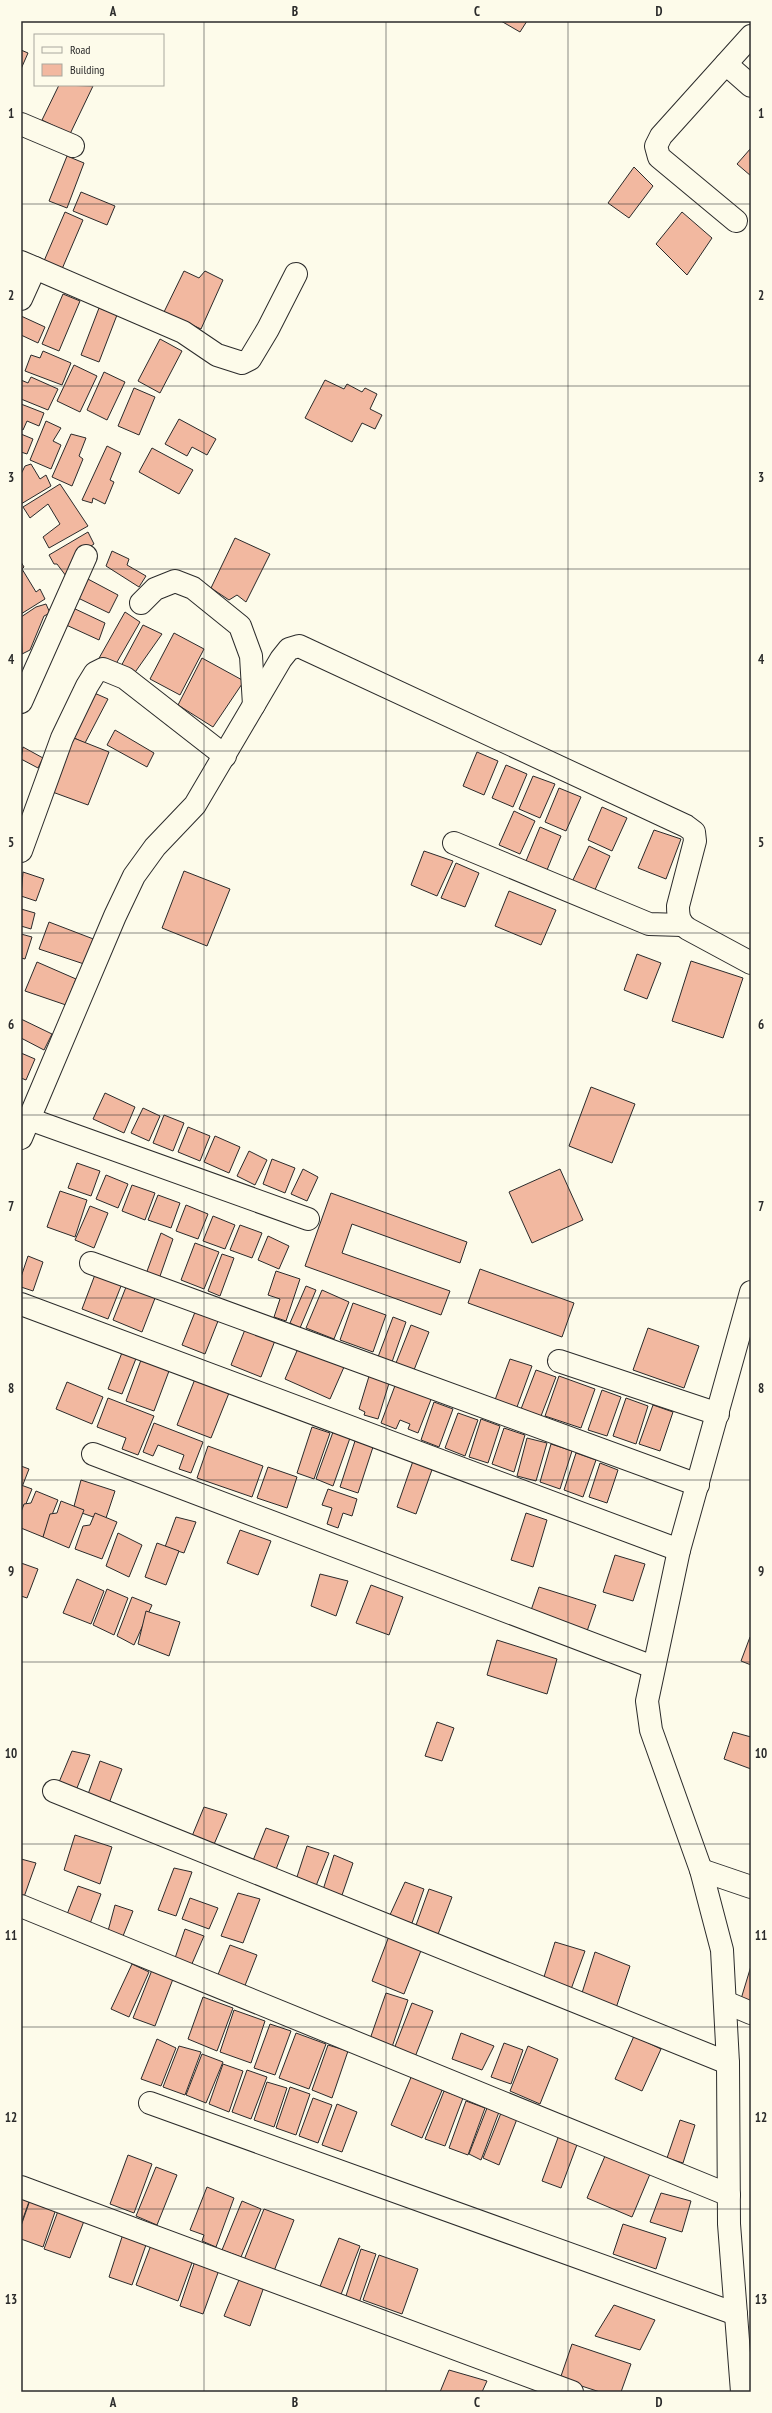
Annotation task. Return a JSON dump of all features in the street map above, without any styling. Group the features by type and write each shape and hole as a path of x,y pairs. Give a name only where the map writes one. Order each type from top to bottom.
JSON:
{"street":[{"path":"736,221 659,157 656,146 661,136 751,36"},
{"path":"726,64 751,86"},
{"path":"21,124 73,146"},
{"path":"21,299 28,265 183,332 217,355 242,363 250,359 268,330 296,274"},
{"path":"21,702 86,556"},
{"path":"141,604 155,589 174,581 193,588 240,626 251,656 254,705"},
{"path":"308,1219 25,1128 114,916 134,876 155,847 195,805 281,659 289,649 299,646 686,826 694,832 695,841 678,906 678,916 682,925"},
{"path":"21,850 62,738 95,672 104,669 125,678 225,756"},
{"path":"454,843 648,924 682,925 751,963"},
{"path":"91,1263 698,1485"},
{"path":"742,2392 729,2196 728,2063 722,1950 701,1870 651,1730 648,1701 653,1667 679,1550 751,1292"},
{"path":"21,1304 679,1550"},
{"path":"559,1361 718,1414"},
{"path":"93,1454 653,1667"},
{"path":"54,1792 728,2063"},
{"path":"701,1870 751,1887"},
{"path":"21,1906 729,2196"},
{"path":"724,2002 751,2013"},
{"path":"150,2103 736,2314"},
{"path":"21,2188 572,2392"}],"building":[{"path":"501,21 527,21 520,32"},
{"path":"21,50 28,53 21,69"},
{"path":"59,86 93,86 70,134 42,120"},
{"path":"751,148 751,176 737,164"},
{"path":"67,156 84,163 67,208 49,201"},
{"path":"634,167 653,186 629,218 608,203"},
{"path":"81,192 115,206 107,225 73,211"},
{"path":"65,212 83,220 62,269 44,261"},
{"path":"682,212 712,238 687,275 656,244"},
{"path":"184,271 199,278 205,271 223,280 201,329 164,312"},
{"path":"63,294 80,301 59,351 42,344"},
{"path":"99,308 117,315 99,362 81,355"},
{"path":"21,316 45,327 38,343 21,335"},
{"path":"160,339 182,351 160,393 138,381"},
{"path":"43,351 71,363 62,385 25,371 31,355 40,358"},
{"path":"74,365 97,376 80,412 57,401"},
{"path":"104,372 125,382 107,420 87,410"},
{"path":"31,377 58,389 48,410 21,399 21,380 28,383"},
{"path":"325,380 344,389 347,384 362,392 365,388 377,394 370,409 382,415 375,429 362,423 352,442 305,418"},
{"path":"134,388 155,397 139,435 118,426"},
{"path":"21,404 44,413 39,426 27,421 23,430 21,429"},
{"path":"179,419 216,439 207,455 192,447 187,456 165,444"},
{"path":"46,421 61,428 53,441 61,445 51,469 30,460"},
{"path":"21,434 33,439 27,454 21,452"},
{"path":"71,434 86,438 79,456 83,459 72,486 52,477"},
{"path":"107,446 121,453 110,480 114,482 105,504 93,498 92,503 82,500"},
{"path":"152,448 193,470 179,494 139,472"},
{"path":"31,464 40,479 46,475 51,486 21,504 21,474 25,466"},
{"path":"60,484 88,526 49,548 43,537 60,524 48,504 30,518 23,507"},
{"path":"88,532 94,544 82,552 72,584 57,564 54,564 49,555"},
{"path":"235,538 270,554 246,602 237,595 229,600 211,588"},
{"path":"112,551 129,559 127,565 146,576 139,587 106,566"},
{"path":"21,562 24,567 22,569 36,592 40,589 45,599 21,614"},
{"path":"86,578 118,595 109,613 76,597"},
{"path":"46,604 50,613 44,616 30,650 22,654 21,617 36,607"},
{"path":"71,607 105,623 99,640 64,624"},
{"path":"125,612 140,622 113,669 98,660"},
{"path":"143,625 162,634 131,678 119,670"},
{"path":"174,633 204,649 180,695 150,679"},
{"path":"202,658 244,681 213,727 178,705"},
{"path":"92,692 108,699 85,743 74,738"},
{"path":"115,730 154,753 147,767 107,745"},
{"path":"61,733 109,752 88,805 47,790"},
{"path":"23,747 43,758 38,768 21,759"},
{"path":"477,752 498,761 484,795 463,786"},
{"path":"506,765 527,774 513,807 492,798"},
{"path":"533,776 555,784 540,818 519,809"},
{"path":"559,788 581,797 566,831 545,822"},
{"path":"602,807 627,818 612,851 588,840"},
{"path":"514,811 535,821 520,854 499,845"},
{"path":"540,827 561,836 547,870 526,861"},
{"path":"654,830 681,839 666,879 638,868"},
{"path":"589,846 610,856 594,892 572,882"},
{"path":"424,851 453,861 437,896 411,885"},
{"path":"456,863 479,873 465,907 441,898"},
{"path":"184,871 230,889 207,946 162,928"},
{"path":"23,872 44,879 36,901 21,896"},
{"path":"509,891 556,910 541,945 495,926"},
{"path":"21,909 35,913 31,929 21,926"},
{"path":"49,922 96,940 84,964 39,949"},
{"path":"21,934 32,937 25,959 21,958"},
{"path":"637,954 661,963 647,999 624,990"},
{"path":"691,961 743,978 723,1038 672,1021"},
{"path":"37,962 76,979 66,1005 25,991"},
{"path":"21,1019 52,1034 44,1050 21,1038"},
{"path":"21,1053 35,1059 26,1080 21,1078"},
{"path":"591,1087 635,1104 612,1163 569,1146"},
{"path":"105,1093 135,1107 124,1133 93,1119"},
{"path":"143,1108 160,1116 149,1141 131,1133"},
{"path":"164,1115 184,1123 173,1151 153,1143"},
{"path":"188,1127 210,1136 200,1161 178,1152"},
{"path":"215,1136 240,1147 229,1173 204,1162"},
{"path":"249,1151 267,1160 255,1185 237,1176"},
{"path":"272,1159 295,1168 285,1193 263,1184"},
{"path":"77,1163 100,1171 91,1196 68,1188"},
{"path":"303,1169 318,1177 307,1201 291,1194"},
{"path":"560,1169 583,1220 532,1243 509,1192"},
{"path":"106,1175 128,1184 118,1208 96,1199"},
{"path":"132,1185 155,1193 145,1220 122,1211"},
{"path":"60,1191 87,1200 75,1237 47,1227"},
{"path":"331,1193 467,1242 460,1263 352,1224 342,1253 450,1291 441,1315 305,1266"},
{"path":"158,1195 180,1203 171,1228 148,1220"},
{"path":"186,1205 208,1214 198,1239 176,1231"},
{"path":"90,1206 108,1213 94,1248 75,1240"},
{"path":"213,1216 235,1225 225,1249 203,1241"},
{"path":"240,1225 262,1233 252,1258 230,1250"},
{"path":"161,1233 173,1239 159,1279 146,1274"},
{"path":"268,1236 289,1246 279,1269 258,1260"},
{"path":"195,1243 219,1252 204,1289 181,1280"},
{"path":"222,1254 234,1258 220,1296 208,1291"},
{"path":"28,1256 43,1262 33,1291 21,1287 21,1277"},
{"path":"480,1269 574,1303 562,1337 468,1303"},
{"path":"276,1271 300,1279 286,1321 274,1317 280,1299 268,1295"},
{"path":"96,1272 123,1281 108,1319 82,1309"},
{"path":"128,1282 157,1293 142,1332 113,1320"},
{"path":"306,1286 316,1290 300,1328 290,1323"},
{"path":"322,1290 349,1302 334,1339 306,1328"},
{"path":"353,1303 386,1315 373,1352 340,1340"},
{"path":"197,1307 220,1316 205,1354 182,1345"},
{"path":"393,1317 406,1322 392,1362 378,1357"},
{"path":"411,1325 429,1332 414,1370 396,1363"},
{"path":"246,1327 276,1338 261,1377 231,1365"},
{"path":"648,1328 699,1346 684,1388 633,1370"},
{"path":"299,1346 344,1367 330,1399 285,1379"},
{"path":"123,1350 137,1356 122,1394 108,1389"},
{"path":"510,1359 532,1366 517,1407 495,1400"},
{"path":"141,1360 169,1371 154,1411 126,1401"},
{"path":"536,1370 556,1377 541,1416 521,1409"},
{"path":"370,1373 390,1380 378,1419 364,1415 365,1412 359,1409"},
{"path":"559,1376 595,1389 581,1428 545,1416"},
{"path":"195,1379 229,1393 211,1438 177,1425"},
{"path":"67,1382 103,1397 92,1424 56,1409"},
{"path":"396,1383 432,1397 418,1433 408,1429 410,1424 400,1420 396,1429 381,1423"},
{"path":"602,1390 621,1397 607,1436 588,1430"},
{"path":"108,1398 154,1416 138,1455 122,1449 126,1438 97,1427"},
{"path":"626,1398 648,1406 636,1444 613,1436"},
{"path":"434,1402 453,1409 439,1447 421,1440"},
{"path":"653,1405 673,1412 660,1451 639,1444"},
{"path":"458,1413 478,1420 465,1456 445,1448"},
{"path":"481,1419 500,1426 488,1463 469,1457"},
{"path":"154,1423 203,1442 191,1473 179,1469 184,1455 158,1445 153,1456 143,1452"},
{"path":"312,1427 330,1433 314,1479 297,1473"},
{"path":"504,1428 525,1435 514,1472 492,1464"},
{"path":"333,1432 350,1438 333,1486 316,1479"},
{"path":"527,1438 547,1443 536,1481 517,1476"},
{"path":"355,1441 373,1447 358,1493 340,1487"},
{"path":"551,1444 572,1451 560,1489 540,1482"},
{"path":"208,1446 263,1466 252,1497 197,1478"},
{"path":"576,1453 596,1460 583,1497 564,1490"},
{"path":"413,1461 433,1467 416,1514 397,1507"},
{"path":"600,1463 618,1470 607,1503 589,1497"},
{"path":"21,1466 29,1469 22,1487 21,1486"},
{"path":"268,1467 297,1477 287,1508 257,1498"},
{"path":"81,1480 115,1491 105,1521 73,1510"},
{"path":"21,1485 32,1489 21,1516"},
{"path":"328,1489 357,1499 352,1516 343,1513 338,1528 327,1524 332,1508 322,1505"},
{"path":"36,1491 58,1500 43,1537 21,1528 21,1512 24,1504 31,1503"},
{"path":"61,1501 84,1510 69,1548 43,1537 50,1514 57,1513"},
{"path":"95,1513 117,1522 102,1559 75,1549 83,1526 90,1525"},
{"path":"526,1513 547,1520 533,1567 511,1560"},
{"path":"176,1517 196,1522 184,1553 165,1547"},
{"path":"240,1530 271,1541 258,1575 227,1563"},
{"path":"118,1533 142,1545 129,1577 106,1566"},
{"path":"157,1543 179,1551 166,1585 145,1577"},
{"path":"615,1555 645,1564 633,1601 603,1592"},
{"path":"21,1563 38,1569 27,1598 21,1596"},
{"path":"320,1574 348,1581 336,1616 311,1606"},
{"path":"77,1579 104,1591 91,1624 63,1613"},
{"path":"371,1585 403,1597 389,1635 356,1623"},
{"path":"539,1587 596,1605 585,1637 528,1619"},
{"path":"107,1589 128,1598 114,1635 93,1625"},
{"path":"132,1597 152,1605 134,1645 117,1636"},
{"path":"146,1611 180,1622 169,1656 138,1644"},
{"path":"751,1637 751,1665 741,1661"},
{"path":"497,1640 557,1659 547,1694 487,1675"},
{"path":"437,1722 454,1728 442,1761 425,1756"},
{"path":"733,1732 751,1737 751,1769 724,1759"},
{"path":"72,1751 90,1755 75,1793 57,1787"},
{"path":"100,1761 122,1769 108,1806 87,1797"},
{"path":"204,1807 227,1814 212,1849 190,1841"},
{"path":"266,1828 289,1836 275,1872 252,1863"},
{"path":"75,1835 112,1847 100,1884 64,1870"},
{"path":"307,1846 329,1853 314,1891 295,1883"},
{"path":"334,1855 353,1863 340,1901 322,1893"},
{"path":"21,1859 36,1863 24,1897 21,1896"},
{"path":"174,1868 192,1872 176,1916 158,1910"},
{"path":"405,1882 424,1889 412,1923 389,1917"},
{"path":"78,1886 101,1894 88,1929 66,1917"},
{"path":"429,1889 452,1897 437,1937 415,1928"},
{"path":"238,1893 260,1899 243,1943 221,1936"},
{"path":"190,1898 218,1908 209,1929 182,1919"},
{"path":"115,1905 133,1911 123,1936 108,1931"},
{"path":"185,1929 204,1936 191,1966 174,1961"},
{"path":"389,1936 422,1948 404,1994 372,1981"},
{"path":"555,1942 585,1951 570,1992 543,1980"},
{"path":"230,1945 257,1955 244,1988 217,1977"},
{"path":"595,1952 630,1966 616,2008 581,1996"},
{"path":"132,1964 149,1972 129,2017 111,2009"},
{"path":"751,1966 751,2003 741,1999"},
{"path":"152,1970 173,1979 155,2026 133,2018"},
{"path":"386,1993 408,2000 392,2047 370,2039"},
{"path":"203,1997 233,2008 217,2051 188,2039"},
{"path":"412,2003 433,2011 415,2057 394,2049"},
{"path":"234,2010 265,2021 251,2063 220,2052"},
{"path":"270,2024 291,2031 275,2075 254,2068"},
{"path":"296,2033 326,2044 309,2089 279,2078"},
{"path":"461,2033 494,2046 482,2070 452,2059"},
{"path":"634,2036 661,2049 642,2091 615,2079"},
{"path":"157,2039 176,2048 161,2086 141,2079"},
{"path":"504,2043 523,2050 511,2084 491,2077"},
{"path":"328,2045 348,2051 332,2098 312,2090"},
{"path":"179,2046 201,2052 185,2095 163,2087"},
{"path":"528,2046 558,2059 540,2104 510,2091"},
{"path":"202,2054 223,2062 206,2103 186,2095"},
{"path":"223,2064 243,2071 229,2112 209,2104"},
{"path":"247,2070 267,2077 251,2119 232,2112"},
{"path":"412,2075 443,2088 422,2138 391,2125"},
{"path":"267,2082 287,2088 274,2127 254,2120"},
{"path":"290,2087 310,2094 296,2135 276,2128"},
{"path":"444,2091 463,2098 445,2146 425,2139"},
{"path":"313,2098 332,2105 318,2143 299,2136"},
{"path":"466,2101 485,2108 468,2155 449,2148"},
{"path":"337,2104 357,2112 342,2152 322,2145"},
{"path":"487,2108 499,2112 481,2160 469,2154"},
{"path":"501,2113 517,2119 499,2165 483,2158"},
{"path":"680,2120 695,2125 683,2163 667,2158"},
{"path":"559,2135 578,2142 561,2188 542,2181"},
{"path":"128,2155 152,2164 134,2213 110,2204"},
{"path":"605,2156 650,2174 632,2217 587,2198"},
{"path":"156,2167 177,2175 157,2225 136,2216"},
{"path":"207,2187 234,2198 216,2247 202,2241 204,2235 190,2230"},
{"path":"661,2193 691,2201 682,2232 650,2222"},
{"path":"21,2196 30,2199 21,2224"},
{"path":"30,2200 56,2209 43,2247 21,2239 21,2226"},
{"path":"242,2201 261,2209 241,2257 222,2250"},
{"path":"264,2209 294,2220 274,2271 244,2260"},
{"path":"58,2211 84,2221 70,2258 44,2249"},
{"path":"623,2224 666,2238 656,2269 613,2254"},
{"path":"123,2234 147,2242 132,2285 109,2277"},
{"path":"339,2238 360,2246 340,2297 319,2289"},
{"path":"151,2245 193,2260 178,2301 136,2285"},
{"path":"361,2249 376,2254 359,2303 345,2299"},
{"path":"379,2255 418,2269 402,2314 363,2300"},
{"path":"195,2261 219,2270 203,2314 180,2306"},
{"path":"241,2275 265,2284 250,2326 224,2316"},
{"path":"614,2305 655,2320 640,2350 595,2336"},
{"path":"572,2344 631,2364 621,2392 600,2392 560,2379"},
{"path":"449,2370 487,2381 482,2392 440,2392"}]}
